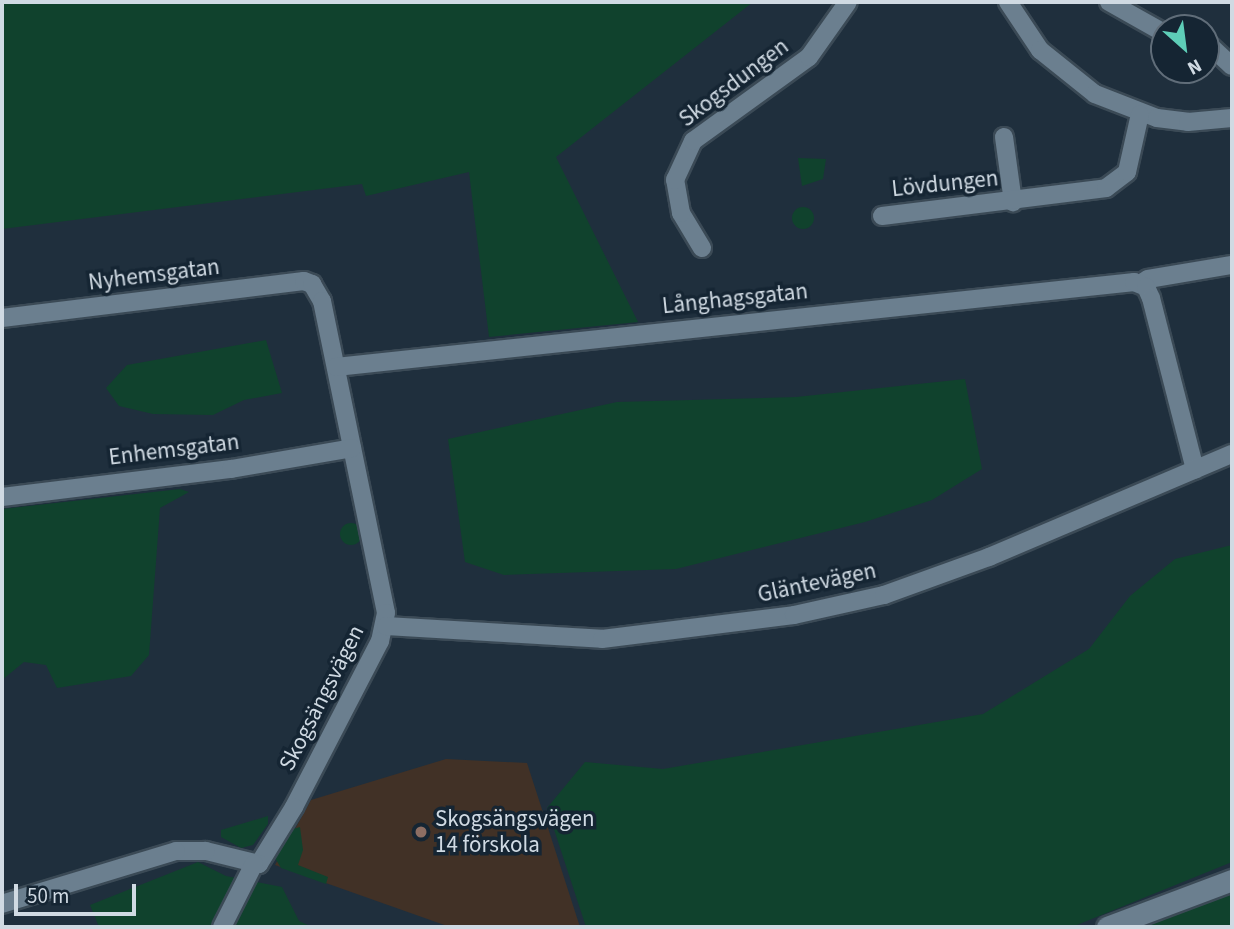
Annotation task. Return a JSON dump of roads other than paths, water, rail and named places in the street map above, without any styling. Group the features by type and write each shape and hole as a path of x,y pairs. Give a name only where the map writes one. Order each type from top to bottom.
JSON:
{"street":[{"name":"Skogsdungen","path":"702,248 681,213 675,180 693,141 809,57 848,2"},
{"path":"1008,2 1035,44 1056,66 1095,94 1140,114 1188,122 1232,118"},
{"path":"1109,2 1150,25"},
{"name":"Lövdungen","path":"882,216 1090,192 1116,183 1130,163 1140,114"},
{"name":"Lövdungen","path":"1004,137 1013,202"},
{"name":"Långhagsgatan","path":"336,367 1096,284 1140,284 1148,278 1232,265"},
{"name":"Nyhemsgatan","path":"2,318 304,281 312,284"},
{"name":"Skogsängsvägen","path":"222,927 254,864 263,861 294,807 386,626 322,301 312,284"},
{"path":"1140,284 1151,298 1195,469"},
{"name":"Enhemsgatan","path":"2,497 231,469 352,448"},
{"name":"Gläntevägen","path":"386,626 602,639 794,615 884,595 989,557 1232,454"},
{"path":"2,904 176,851 206,851 254,864"},
{"path":"1107,927 1232,880"}],"place":[{"name":"Skogsängsvägen 14 förskola","path":"421,832"}]}
